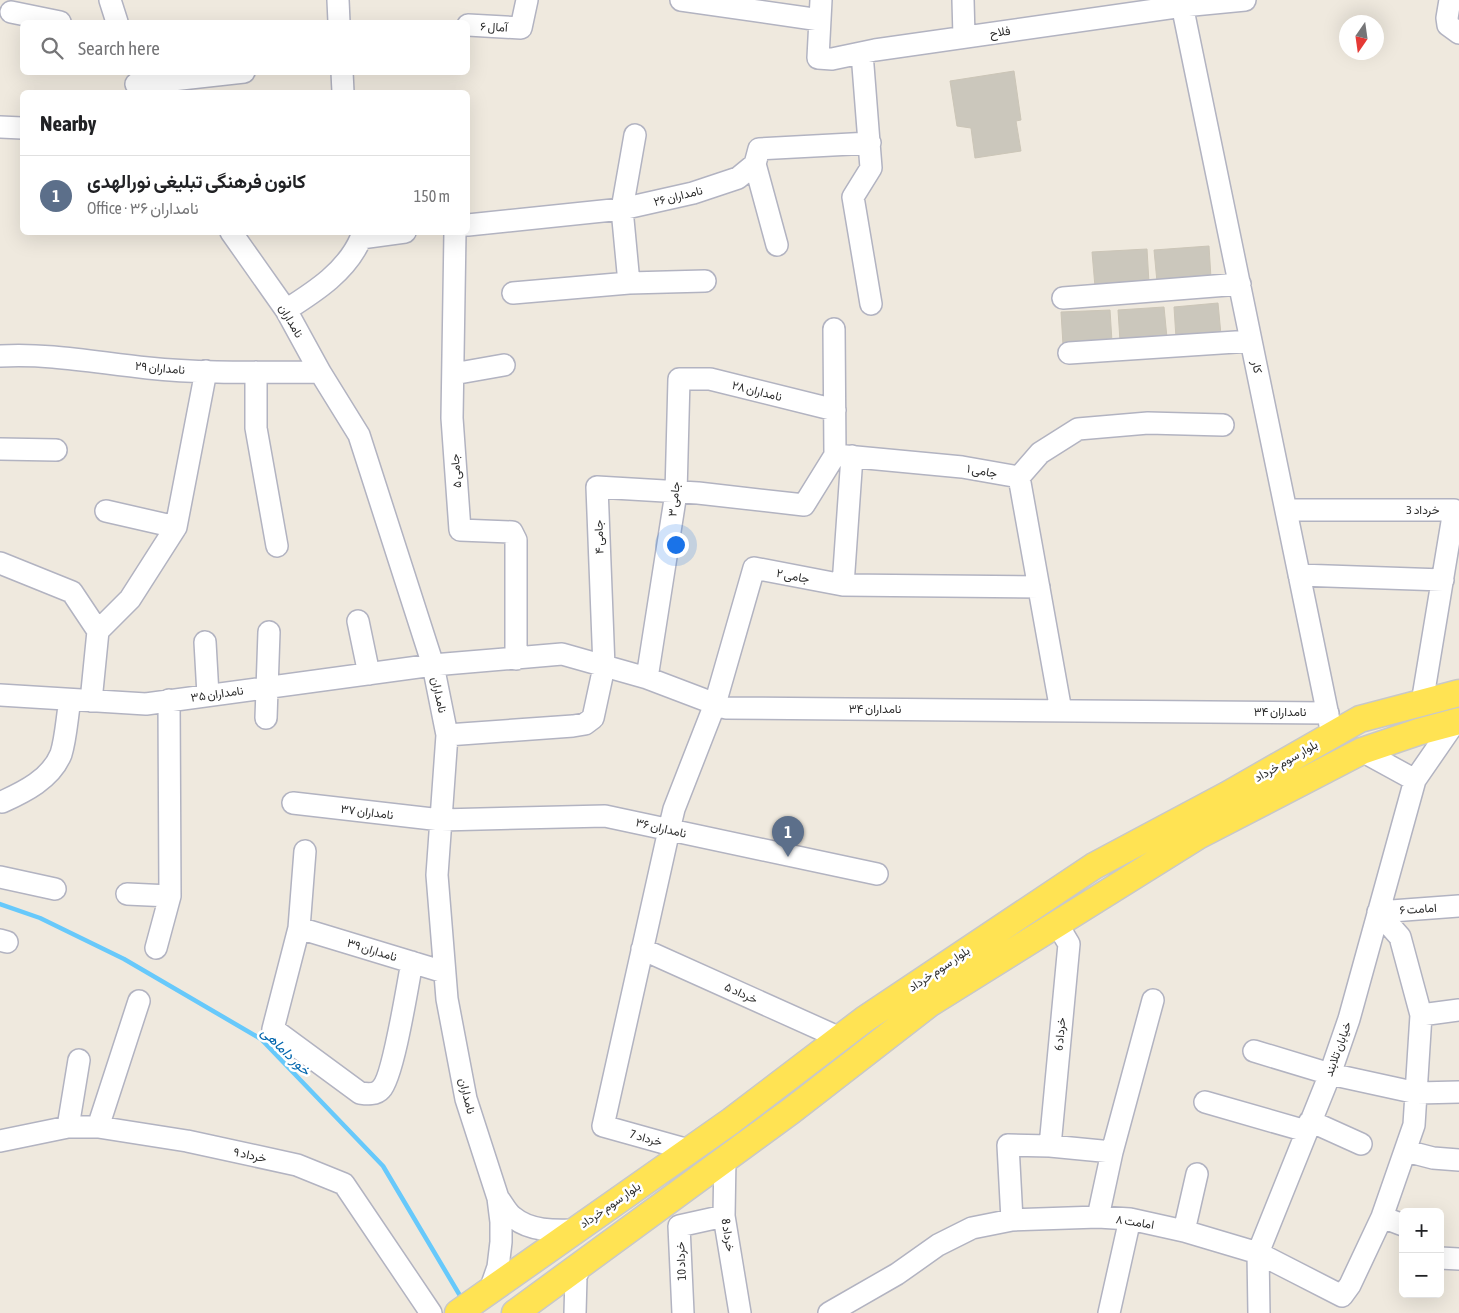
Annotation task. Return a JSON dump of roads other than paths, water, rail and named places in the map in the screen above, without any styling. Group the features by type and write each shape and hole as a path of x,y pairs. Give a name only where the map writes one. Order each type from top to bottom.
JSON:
{"main road":[{"name":"بلوار سوم خرداد","path":"458,1313 689,1150 840,1038 1094,866 1226,795 1330,724 1360,719 1459,693"},
{"name":"بلوار سوم خرداد","path":"516,1313 790,1111 929,1004 1198,836 1362,751 1457,721"},
{"path":"777,1086 790,1111"}],"street":[{"path":"110,0 116,20"},
{"path":"338,0 338,20"},
{"name":"آمال ۶","path":"470,25 521,28 527,0"},
{"path":"682,0 821,10"},
{"path":"963,0 964,37"},
{"name":"فلاح","path":"821,10 818,58 832,59 1182,3 1245,0"},
{"path":"1450,0 1447,18 1448,25 1459,32"},
{"name":"کار","path":"1182,3 1330,724"},
{"path":"11,12 50,20"},
{"path":"862,53 871,168 854,197 871,304"},
{"path":"136,83 215,75"},
{"path":"342,75 343,90"},
{"path":"0,127 20,128"},
{"path":"628,283 622,210 635,135"},
{"name":"نامداران ۲۶","path":"470,225 622,210 693,193 738,178 755,164 759,149 870,143"},
{"path":"755,164 777,245"},
{"name":"نامداران","path":"233,235 286,310 320,372 359,435 433,665 447,734 437,875 446,999 466,1099 498,1198 501,1242 498,1267 486,1293"},
{"path":"286,310 321,288 354,254 361,235"},
{"name":"جامی ۵","path":"455,235 452,418 460,530 512,532 516,540 516,659"},
{"path":"512,293 628,283 705,281"},
{"path":"1063,298 1240,284"},
{"path":"834,329 834,410 843,455 843,585 1039,587"},
{"path":"1068,353 1251,341"},
{"name":"نامداران ۲۹","path":"0,356 55,356 149,368 206,371 320,372"},
{"path":"453,374 504,365"},
{"path":"91,701 98,631 130,599 176,527 206,371"},
{"path":"256,372 256,428 277,546"},
{"name":"نامداران ۲۸","path":"678,378 710,378 834,410"},
{"name":"جامی ۳","path":"647,678 676,493 678,378"},
{"path":"1061,711 1019,477 1040,453 1078,429 1148,423 1223,425"},
{"path":"0,449 56,450"},
{"path":"676,493 804,505 843,455"},
{"name":"جامی ۱","path":"843,455 962,467 1019,477"},
{"name":"جامی ۴","path":"604,667 597,487 676,493"},
{"name":"خرداد 3","path":"1286,510 1454,510 1422,702"},
{"path":"106,511 176,527"},
{"path":"0,563 72,592 98,631"},
{"name":"جامی ۲","path":"715,704 754,568 843,585"},
{"path":"1299,575 1443,580"},
{"path":"358,621 370,674"},
{"path":"266,718 269,632"},
{"path":"205,642 208,695"},
{"name":"نامداران ۳۴","path":"433,665 562,654 647,678 726,708 1061,711 1330,724"},
{"name":"نامداران ۳۵","path":"0,695 146,704 433,665"},
{"path":"447,734 584,724 592,718 604,667"},
{"path":"2,802 23,793 47,775 60,754 70,700"},
{"path":"156,948 170,896 169,700"},
{"path":"642,949 674,809 715,704"},
{"name":"خیابان تلابند","path":"1259,1313 1258,1253 1330,1074 1349,1019 1414,780 1457,721"},
{"path":"1362,751 1414,780"},
{"name":"نامداران ۳۷","path":"293,803 441,820"},
{"name":"نامداران ۳۶","path":"441,820 604,816 877,874"},
{"path":"304,851 299,928 273,1029 360,1093 370,1094 381,1090 387,1080 412,962"},
{"path":"0,876 55,889"},
{"path":"127,894 170,896"},
{"name":"امامت ۶","path":"1378,912 1459,906"},
{"name":"امامت ۸","path":"828,1313 897,1274 954,1236 972,1228 1012,1220 1098,1217 1130,1219 1184,1231 1258,1253 1341,1305 1382,1218 1414,1125 1421,1015 1400,937 1378,912"},
{"name":"خرداد 6","path":"1050,1146 1068,944 1057,924"},
{"name":"نامداران ۳۹","path":"299,928 444,972"},
{"name":"خرداد ۵","path":"642,949 840,1038"},
{"name":"خرداد 7","path":"642,949 603,1126 689,1150"},
{"path":"1098,1217 1112,1152 1153,1000"},
{"path":"98,1126 140,1001"},
{"path":"1421,1015 1459,1010"},
{"path":"1254,1051 1330,1074 1417,1093 1459,1092"},
{"path":"68,1128 79,1060"},
{"path":"1204,1102 1308,1126 1361,1144"},
{"name":"خرداد ۹","path":"0,1140 68,1128 98,1126 188,1141 297,1165 344,1184 432,1313"},
{"path":"1012,1220 1008,1145 1050,1146 1112,1152"},
{"path":"1406,1151 1433,1158 1459,1160"},
{"name":"خرداد 8","path":"726,1157 724,1216 740,1313"},
{"path":"1184,1231 1197,1174"},
{"name":"نامداران","path":"498,1198 512,1217 528,1225 553,1231 574,1230"},
{"name":"خرداد 10","path":"683,1313 679,1226 724,1216"},
{"path":"1382,1218 1399,1223"},
{"path":"1109,1313 1130,1219"},
{"path":"1444,1258 1459,1259"},
{"path":"575,1313 576,1277 581,1264"}],"waterway":[{"name":"خور داماهی","path":"0,904 40,918 124,959 261,1039 383,1166 462,1299"}],"place":[{"name":"کانون فرهنگی تبلیغی نورالهدی","path":"788,857"}]}
